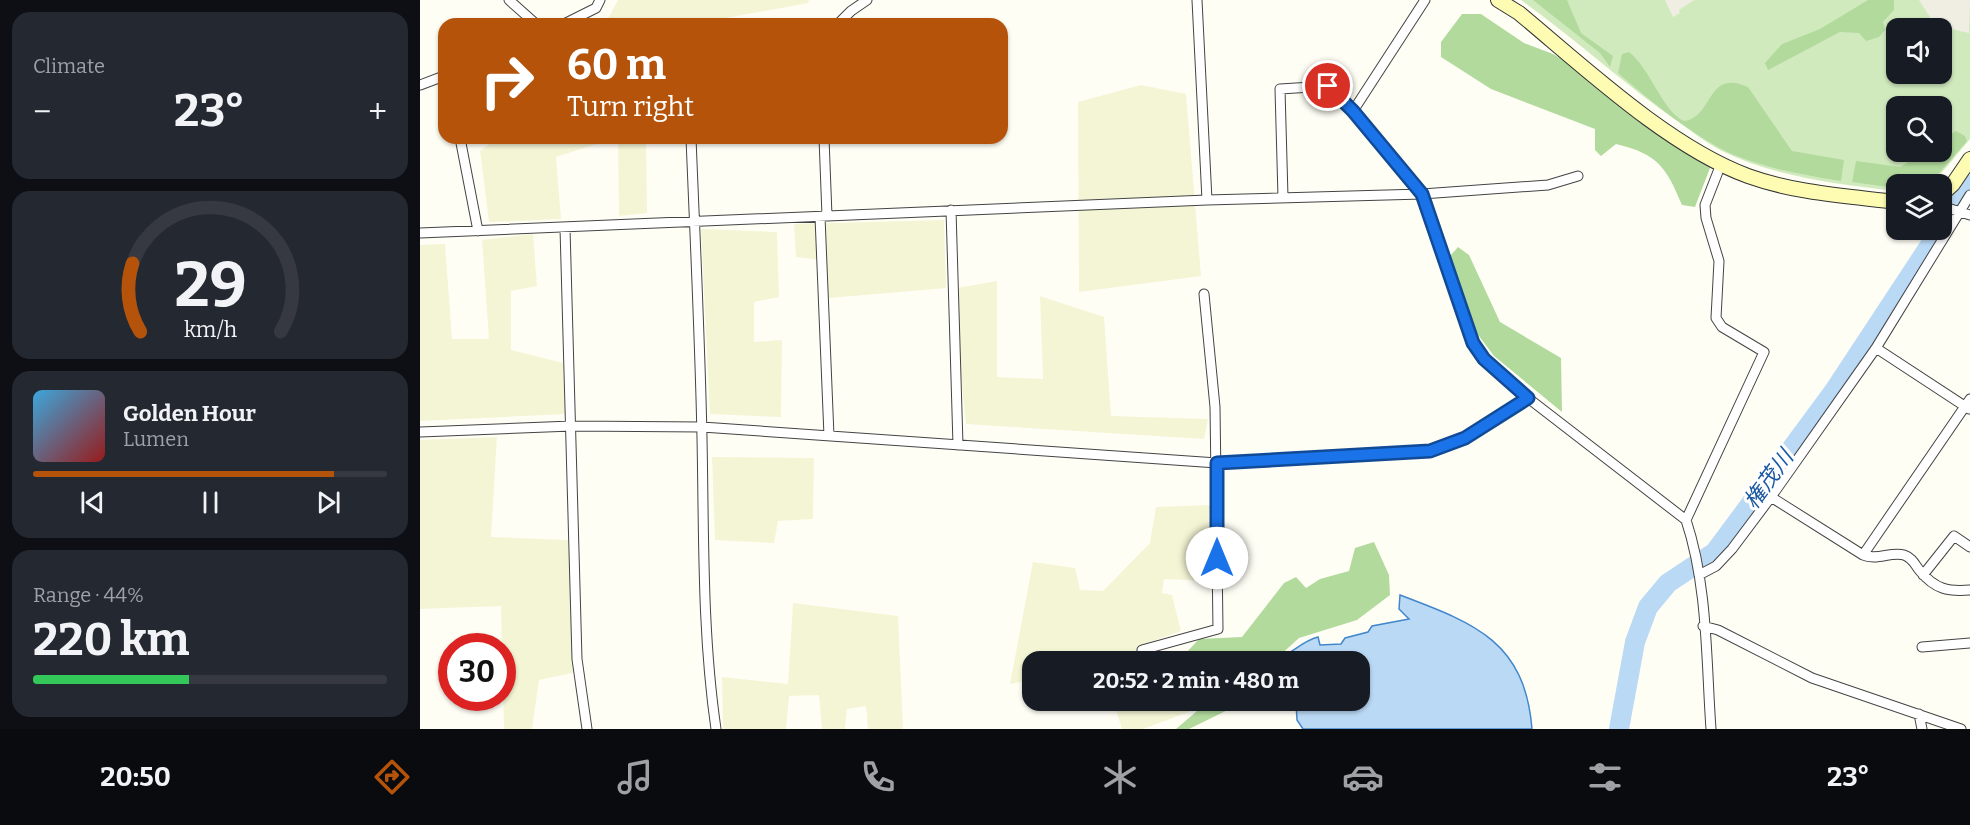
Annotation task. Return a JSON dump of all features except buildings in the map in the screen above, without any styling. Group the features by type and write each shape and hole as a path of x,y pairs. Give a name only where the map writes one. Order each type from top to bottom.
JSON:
{"street":[{"path":"510,0 530,18"},
{"path":"576,18 596,8 600,0"},
{"path":"844,18 867,0"},
{"path":"1197,0 1207,200"},
{"path":"1353,111 1425,0"},
{"path":"1498,0 1519,13 1672,135 1721,164 1775,184 1886,201"},
{"path":"420,85 438,78"},
{"path":"1283,197 1280,89 1328,86 1353,111 1422,194 1473,343 1484,359 1528,398 1686,520 1697,556 1711,729"},
{"path":"461,144 478,231"},
{"path":"691,144 710,686 716,729"},
{"path":"824,144 830,436"},
{"path":"1952,185 1970,159"},
{"path":"1686,520 1764,352 1722,327 1716,318 1719,261 1706,218 1706,205 1721,164"},
{"path":"420,233 1283,197 1422,194 1548,185 1578,176"},
{"path":"1699,573 1716,566 1771,496 1876,348 1970,195"},
{"path":"951,210 958,445"},
{"path":"1952,211 1970,215"},
{"path":"565,228 577,659 587,729"},
{"path":"1142,650 1218,629 1215,407 1204,294"},
{"path":"1863,555 1968,405 1876,348"},
{"path":"420,432 572,426 702,427 1217,463 1430,451 1465,438 1528,398"},
{"path":"1771,496 1863,555 1873,559 1902,554 1913,560 1935,586 1952,592 1970,590"},
{"path":"1923,574 1954,536 1970,547"},
{"path":"1703,626 1718,630 1812,678 1962,729"},
{"path":"1922,647 1970,643"},
{"path":"1919,714 1922,729"}],"green space":[{"path":"618,0 809,0 808,3 726,18 607,18"},
{"path":"1521,0 1970,0 1970,139 1952,160 1952,96 1886,96 1886,162 1951,162 1940,174 1886,174 1886,190 1807,178 1742,160 1701,138"},
{"path":"1533,0 1567,0 1581,33 1613,56 1610,67 1600,53"},
{"path":"1868,0 1894,0 1894,10 1883,22 1885,30 1879,37 1866,41 1859,33 1840,32 1768,70 1765,63 1782,44 1820,29"},
{"path":"1462,14 1481,14 1524,43 1553,54 1575,67 1655,133 1704,160 1710,168 1695,207 1682,205 1671,181 1659,164 1642,152 1616,144 1601,156 1595,150 1595,129 1491,89 1441,57 1441,42"},
{"path":"1629,52 1644,68 1670,109 1684,121 1694,118 1717,88 1724,84 1734,83 1748,87 1792,151 1844,160 1841,181 1760,164 1734,155 1705,139 1659,107 1618,73 1622,54"},
{"path":"1141,85 1186,94 1201,276 1079,292 1078,102"},
{"path":"1956,131 1965,136 1967,141 1952,158 1952,134"},
{"path":"490,144 596,144 556,157 561,219 489,222 480,151"},
{"path":"618,144 646,144 647,213 619,216"},
{"path":"1856,161 1900,167 1908,162 1949,162 1938,174 1886,174 1886,187 1852,182"},
{"path":"944,220 946,288 829,298 822,260 796,257 794,224"},
{"path":"701,229 777,232 779,297 754,302 754,342 782,340 781,417 710,414"},
{"path":"533,234 537,286 511,291 511,350 563,363 565,414 420,421 420,245 445,244 452,339 489,339 482,240"},
{"path":"1458,247 1469,255 1500,322 1561,358 1562,412 1494,356 1476,332 1450,256"},
{"path":"997,281 997,377 1043,379 1040,296 1104,317 1111,416 1208,419 1204,439 966,424 952,289"},
{"path":"497,437 491,537 568,540 577,672 539,680 532,729 504,729 504,711 516,711 516,633 502,633 501,606 420,609 420,440"},
{"path":"712,457 814,458 813,519 778,521 774,543 715,540"},
{"path":"1211,505 1211,581 1164,579 1162,593 1172,595 1181,631 1144,644 1146,651 1022,651 1022,682 1010,684 1033,562 1075,568 1080,590 1103,591 1150,543 1156,507"},
{"path":"1374,542 1389,575 1390,595 1357,620 1299,638 1285,651 1188,651 1199,639 1242,637 1284,583 1296,577 1306,588 1320,579 1349,571 1355,548"},
{"path":"793,603 898,616 903,729 868,729 866,706 847,709 845,729 822,729 819,695 789,696 786,729 723,729 722,677 788,684"},
{"path":"1116,711 1191,711 1143,729 1122,729"},
{"path":"1197,711 1226,711 1189,729 1176,729"}],"shaded area":[{"path":"1665,0 1694,0 1673,17"},
{"path":"1919,0 1970,0 1969,33 1952,29 1952,18 1931,18"}],"water":[{"path":"1400,595 1451,615 1472,626 1491,640 1507,655 1519,675 1527,699 1532,729 1303,729 1297,720 1296,711 1370,711 1370,651 1291,651 1318,637 1320,645 1341,644 1345,638 1368,632 1372,626 1409,619 1399,609"}],"waterway":[{"name":"権茂川","path":"1960,199 1970,185"},
{"name":"権茂川","path":"1619,729 1635,642 1648,607 1668,583 1715,552 1834,391 1933,240"}],"route":[{"path":"1217,558 1217,463 1430,451 1465,438 1528,398 1484,359 1473,343 1422,194 1353,111 1328,86"}]}
